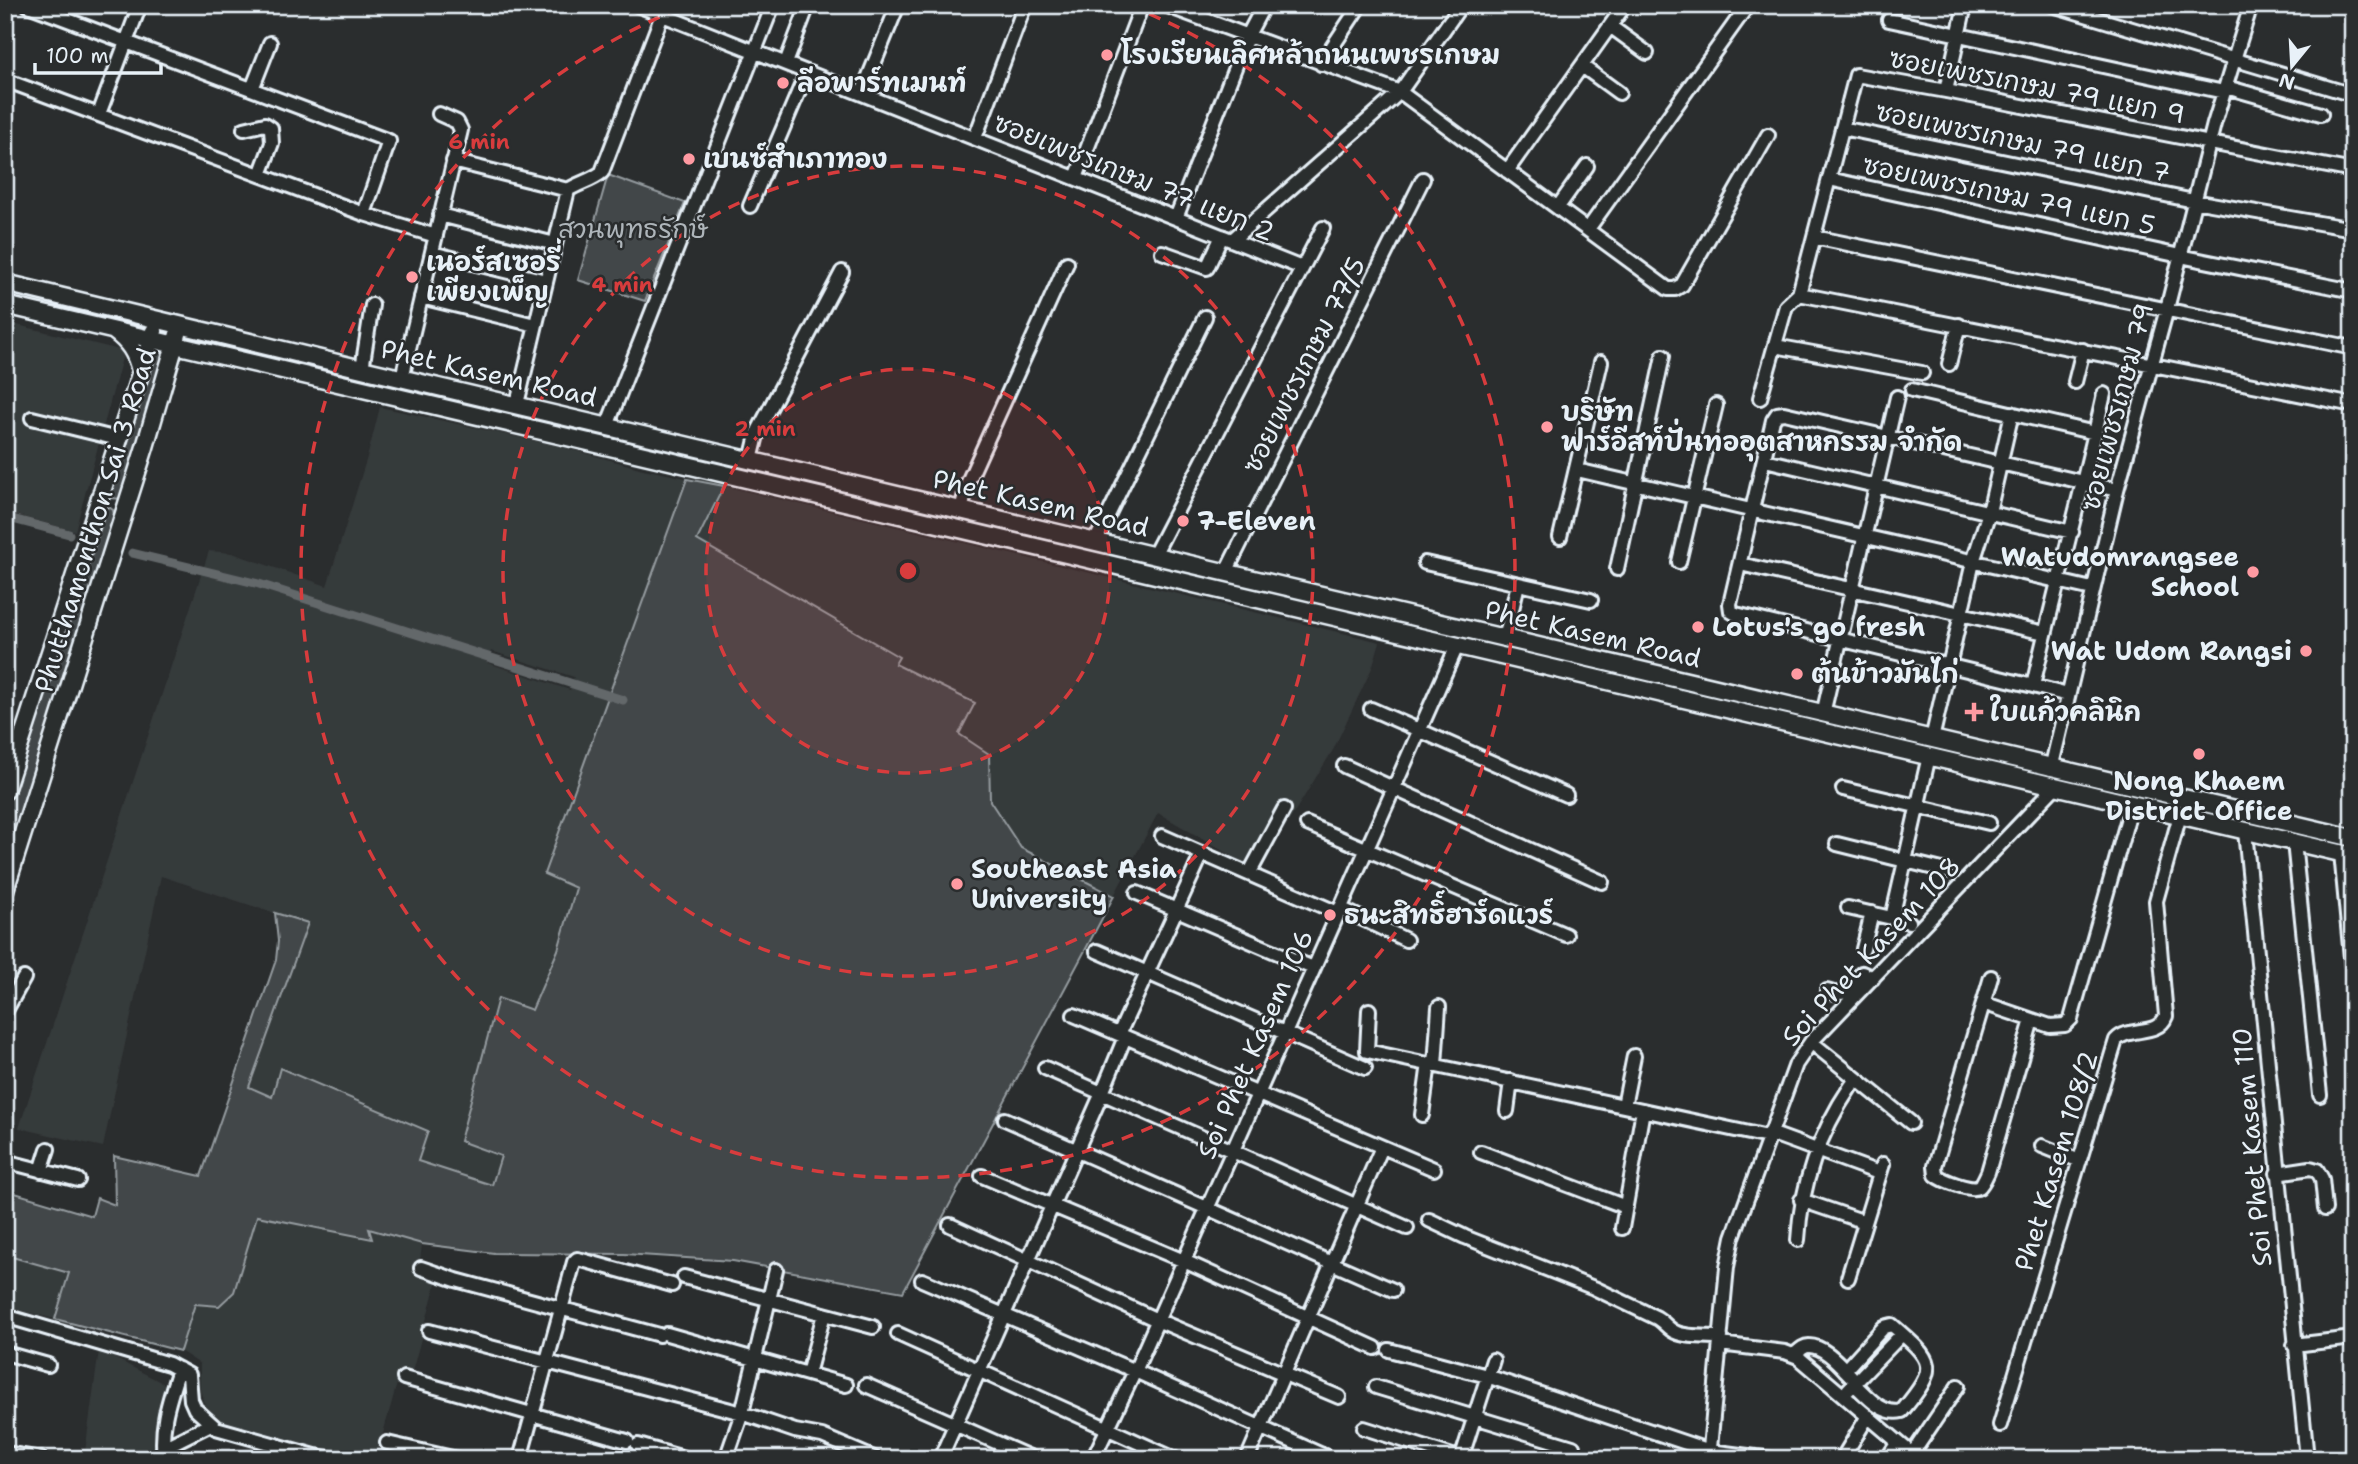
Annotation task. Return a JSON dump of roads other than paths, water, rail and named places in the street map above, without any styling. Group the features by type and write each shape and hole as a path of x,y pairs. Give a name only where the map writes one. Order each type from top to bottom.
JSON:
{"main road":[{"name":"Phet Kasem Road","path":"5,283 2051,769 2353,838"},
{"name":"Phet Kasem Road","path":"5,305 2347,855"},
{"name":"Phutthamonthon Sai 3 Road","path":"5,791 157,319"},
{"name":"Phutthamonthon Sai 3 Road","path":"5,890 165,384 181,325"},
{"path":"111,329 127,340 134,351 140,371"},
{"path":"165,384 174,369 188,355 207,352"},
{"path":"697,467 702,449"},
{"path":"96,510 108,503 114,503 119,505 122,518"},
{"path":"1147,573 1154,555"}],"street":[{"path":"28,5 389,141 364,214"},
{"path":"99,114 140,5"},
{"path":"607,426 773,5"},
{"path":"786,63 808,5"},
{"path":"862,93 898,5"},
{"path":"975,138 1025,5"},
{"path":"1076,178 1142,5"},
{"path":"1165,5 1400,92 1668,289 1682,285 1768,135"},
{"path":"1176,218 1247,37 1264,5"},
{"path":"1321,64 1360,5"},
{"path":"1162,252 1207,268 1227,238 1400,92 1461,5"},
{"path":"1507,171 1625,5"},
{"path":"1588,229 1748,5"},
{"path":"1946,91 1965,5"},
{"path":"2052,5 2353,95"},
{"name":"ซอยเพชรเกษม 79","path":"2051,769 2117,490 2209,143 2251,5"},
{"name":"ซอยเพชรเกษม 77 แยก 2","path":"643,6 1302,268"},
{"path":"517,404 568,190 602,172 662,15"},
{"path":"1889,20 2225,90 2321,114"},
{"path":"1610,26 1647,53"},
{"path":"252,89 270,43"},
{"path":"1582,66 1619,93"},
{"path":"750,206 807,72"},
{"name":"ซอยเพชรเกษม 79 แยก 9","path":"1842,128 1856,75 2353,171"},
{"path":"5,80 364,214 436,236"},
{"path":"402,378 461,130 460,125 453,119 439,114"},
{"path":"244,128 265,124 271,128 272,143 260,175"},
{"path":"1760,398 1786,306 1799,294 1842,128"},
{"name":"ซอยเพชรเกษม 79 แยก 7","path":"1842,128 2194,201 2353,229"},
{"path":"453,160 568,190"},
{"path":"1558,207 1587,166"},
{"name":"ซอยเพชรเกษม 77/5","path":"1226,572 1423,179"},
{"name":"ซอยเพชรเกษม 79 แยก 5","path":"1829,179 2353,291"},
{"path":"440,215 555,244"},
{"path":"1154,555 1323,228"},
{"path":"1814,237 2353,348"},
{"path":"432,253 546,281"},
{"path":"961,510 968,482 1067,263"},
{"path":"751,460 758,431 842,272"},
{"path":"1799,294 2353,405"},
{"path":"421,297 535,325"},
{"path":"362,369 372,305"},
{"path":"1095,542 1205,317"},
{"path":"1949,364 1959,326"},
{"path":"1775,346 1922,373"},
{"path":"2075,382 2083,350"},
{"path":"1617,569 1663,356"},
{"path":"1560,537 1601,362"},
{"path":"1912,390 2095,432"},
{"path":"2033,686 2056,581 2072,532 2104,394"},
{"path":"1823,714 1897,397"},
{"path":"1679,562 1716,405"},
{"path":"2068,695 1731,611 1730,604 1773,420 1777,414 1784,413 2117,490"},
{"path":"1932,739 1973,562 1989,512 2012,413"},
{"path":"32,418 118,439"},
{"path":"1765,460 2072,532"},
{"path":"1577,470 2092,589"},
{"path":"1425,563 1591,600"},
{"path":"1740,564 2045,633"},
{"path":"1505,639 1518,584"},
{"name":"Soi Phet Kasem 106","path":"1093,1459 1135,1371 1457,646"},
{"path":"1371,709 1566,795"},
{"path":"1892,918 1929,756"},
{"path":"1345,766 1602,882"},
{"name":"Soi Phet Kasem 108","path":"1709,1455 1727,1267 1733,1237 1796,1063 1811,1042 2056,786"},
{"path":"1843,789 1989,823"},
{"path":"1983,1003 2059,1027 2065,1025 2075,1012 2132,804"},
{"path":"1249,874 1284,809"},
{"name":"Phet Kasem 108/2","path":"2000,1425 2116,1040 2124,1034 2157,1027 2166,1016 2156,901 2180,815"},
{"path":"1307,824 1566,935"},
{"name":"Soi Phet Kasem 110","path":"2245,831 2307,1459"},
{"path":"1162,836 1406,940"},
{"path":"2294,842 2320,1095"},
{"path":"1837,844 1947,871"},
{"path":"940,1459 1102,1093 1122,1035 1202,854"},
{"path":"2347,855 2353,979"},
{"path":"1137,893 1313,968"},
{"path":"1848,908 1909,922"},
{"path":"1863,949 1872,913"},
{"path":"1097,951 1365,1068"},
{"path":"1827,991 1842,994 1847,992 1862,973 1872,978"},
{"path":"1991,977 1935,1166 1936,1175 1946,1181 1979,1187 1988,1172 2032,1020"},
{"path":"5,1012 24,978"},
{"path":"1422,1115 1439,1007"},
{"path":"1369,1010 1367,1051 1769,1135 1881,1169 1848,1278"},
{"path":"1074,1015 1434,1169"},
{"path":"1811,1042 1911,1123"},
{"path":"1624,1106 1634,1056"},
{"path":"1045,1068 1407,1228"},
{"path":"1507,1111 1511,1081"},
{"path":"1798,1240 1801,1200 1829,1120 1851,1086"},
{"path":"1622,1228 1643,1110"},
{"path":"1005,1119 1393,1290"},
{"path":"2042,1146 2080,1161"},
{"path":"1247,1459 1382,1147"},
{"path":"41,1171 48,1149"},
{"path":"1481,1152 1626,1208"},
{"path":"5,1161 78,1180"},
{"path":"2277,1173 2309,1168 2317,1170 2322,1179 2325,1209"},
{"path":"982,1175 1184,1261 1375,1348"},
{"path":"1801,1200 1865,1222"},
{"path":"1429,1220 1594,1288 1657,1318 1678,1334 1794,1354 1915,1456 1958,1386"},
{"path":"950,1226 1157,1320 1339,1397"},
{"path":"520,1459 574,1262 577,1259 672,1285"},
{"path":"421,1268 456,1280 846,1385"},
{"path":"726,1459 742,1413 776,1270"},
{"path":"684,1278 873,1328"},
{"path":"922,1280 1331,1459"},
{"path":"808,1374 824,1314"},
{"path":"5,1316 179,1368 189,1375 191,1400 195,1409 211,1424 223,1431 334,1459"},
{"path":"1794,1354 1810,1346 1829,1355 1884,1410 1891,1412 1902,1411 1919,1389 1928,1371 1922,1352 1892,1325 1884,1327 1846,1370"},
{"path":"429,1331 742,1413 795,1431 822,1436 876,1459"},
{"path":"898,1334 1175,1459"},
{"path":"1843,1395 1902,1334"},
{"path":"2294,1345 2353,1338"},
{"path":"1389,1350 1487,1376 1709,1455 1771,1459"},
{"path":"5,1353 48,1365"},
{"path":"1364,1428 1461,1459 1493,1360"},
{"path":"179,1368 164,1418 163,1453 211,1424"},
{"path":"404,1378 687,1459"},
{"path":"866,1385 1034,1459"},
{"path":"1376,1387 1573,1447"},
{"path":"1842,1459 1868,1416"},
{"path":"1887,1459 1898,1442"},
{"path":"387,1443 457,1459"},
{"path":"5,1453 41,1459"}],"waterway":[{"path":"5,517 69,534"},
{"path":"132,553 259,584 623,700"}],"place":[{"name":"โรงเรียนเลิศหล้าถนนเพชรเกษม","path":"1107,55"},
{"name":"ลีอพาร์ทเมนท์","path":"783,83"},
{"name":"เบนซ์สำเภาทอง","path":"689,159"},
{"name":"เนอร์สเซอรี่ เพียงเพ็ญ","path":"412,277"},
{"name":"บริษัท ฟาร์อีสท์ปั่นทออุตสาหกรรม จำกัด","path":"1547,427"},
{"name":"7-Eleven","path":"1183,521"},
{"name":"Watudomrangsee School","path":"2253,572"},
{"name":"Lotus's go fresh","path":"1698,627"},
{"name":"Wat Udom Rangsi","path":"2306,651"},
{"name":"ต้นข้าวมันไก่","path":"1797,674"},
{"name":"ใบแก้วคลินิก","path":"1974,712"},
{"name":"Nong Khaem District Office","path":"2199,754"},
{"name":"Southeast Asia University","path":"957,884"},
{"name":"ธนะสิทธิ์ฮาร์ดแวร์","path":"1330,915"}],"park label":[{"name":"สวนพุทธรักษ์","path":"633,229"}]}
